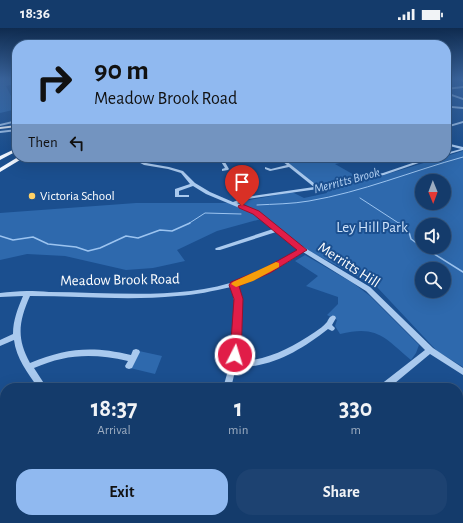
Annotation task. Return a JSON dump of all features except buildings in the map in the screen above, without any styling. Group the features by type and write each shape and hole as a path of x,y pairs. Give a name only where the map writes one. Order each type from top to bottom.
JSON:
{"highway":[{"path":"0,129 12,127"}],"main road":[{"path":"0,158 12,152"},
{"path":"0,170 14,162"}],"street":[{"path":"452,107 463,108"},
{"path":"452,125 463,122"},
{"path":"0,129 12,126"},
{"path":"0,129 12,126"},
{"path":"451,145 463,148"},
{"path":"452,152 463,148"},
{"name":"Merritts Hill","path":"141,162 169,168 184,174 193,184 219,198 234,202 256,213 302,250 368,289 430,350 463,372"},
{"path":"223,162 227,169"},
{"path":"285,162 318,188"},
{"path":"234,202 246,198 318,188 384,174 419,162"},
{"path":"266,168 270,170 290,166"},
{"path":"187,196 177,196 177,190 193,184"},
{"path":"218,249 276,230"},
{"name":"Meadow Brook Road","path":"0,295 28,293 145,295 180,293 234,285 266,271 302,250"},
{"path":"228,383 234,364 238,299 234,285"},
{"path":"28,293 19,311 15,336 19,351 39,383"},
{"path":"234,364 249,365 263,362 284,354 330,327 333,318"},
{"path":"0,343 15,336"},
{"path":"389,383 430,350"},
{"path":"28,367 48,357 70,352 93,351 132,359"}],"green space":[{"path":"0,102 12,102 12,110 0,113"},
{"name":"Ley Hill Park","path":"463,151 463,367 437,351 376,286 305,249 256,212 241,205 241,202 244,201 292,192 304,198 327,193 324,187 358,179 381,176 427,162 451,162 451,155"},
{"path":"287,162 344,162 335,164 356,176 318,186"},
{"path":"136,203 229,203 254,214 261,219 217,231 177,250 185,261 153,268 126,270 65,256 27,254 0,260 0,213"},
{"path":"305,255 353,283 370,296 419,345 411,360 386,339 372,332 363,331 340,334 335,326 337,320 327,315 338,304 338,297 306,286 318,276 295,261"},
{"path":"139,351 162,356 155,374 130,368"}],"waterway":[{"name":"Merritts Brook","path":"451,161 463,157"},
{"name":"Merritts Brook","path":"257,205 296,203 329,197 368,187 447,162"},
{"path":"360,198 400,224"},
{"name":"Merritts Brook","path":"189,224 205,213 241,214"},
{"path":"399,223 405,227"},
{"name":"Merritts Brook","path":"0,236 13,240 33,237 48,244 76,247 88,251 100,248 126,236 138,238 160,230 172,231 189,224"},
{"path":"409,232 411,239 415,242"},
{"path":"434,254 463,272"}],"slow traffic":[{"path":"236,284 250,279 276,265"}],"place":[{"name":"Victoria School","path":"32,196"}],"route":[{"path":"235,355 238,299 234,285 266,271 302,250 256,213 242,206"}]}
